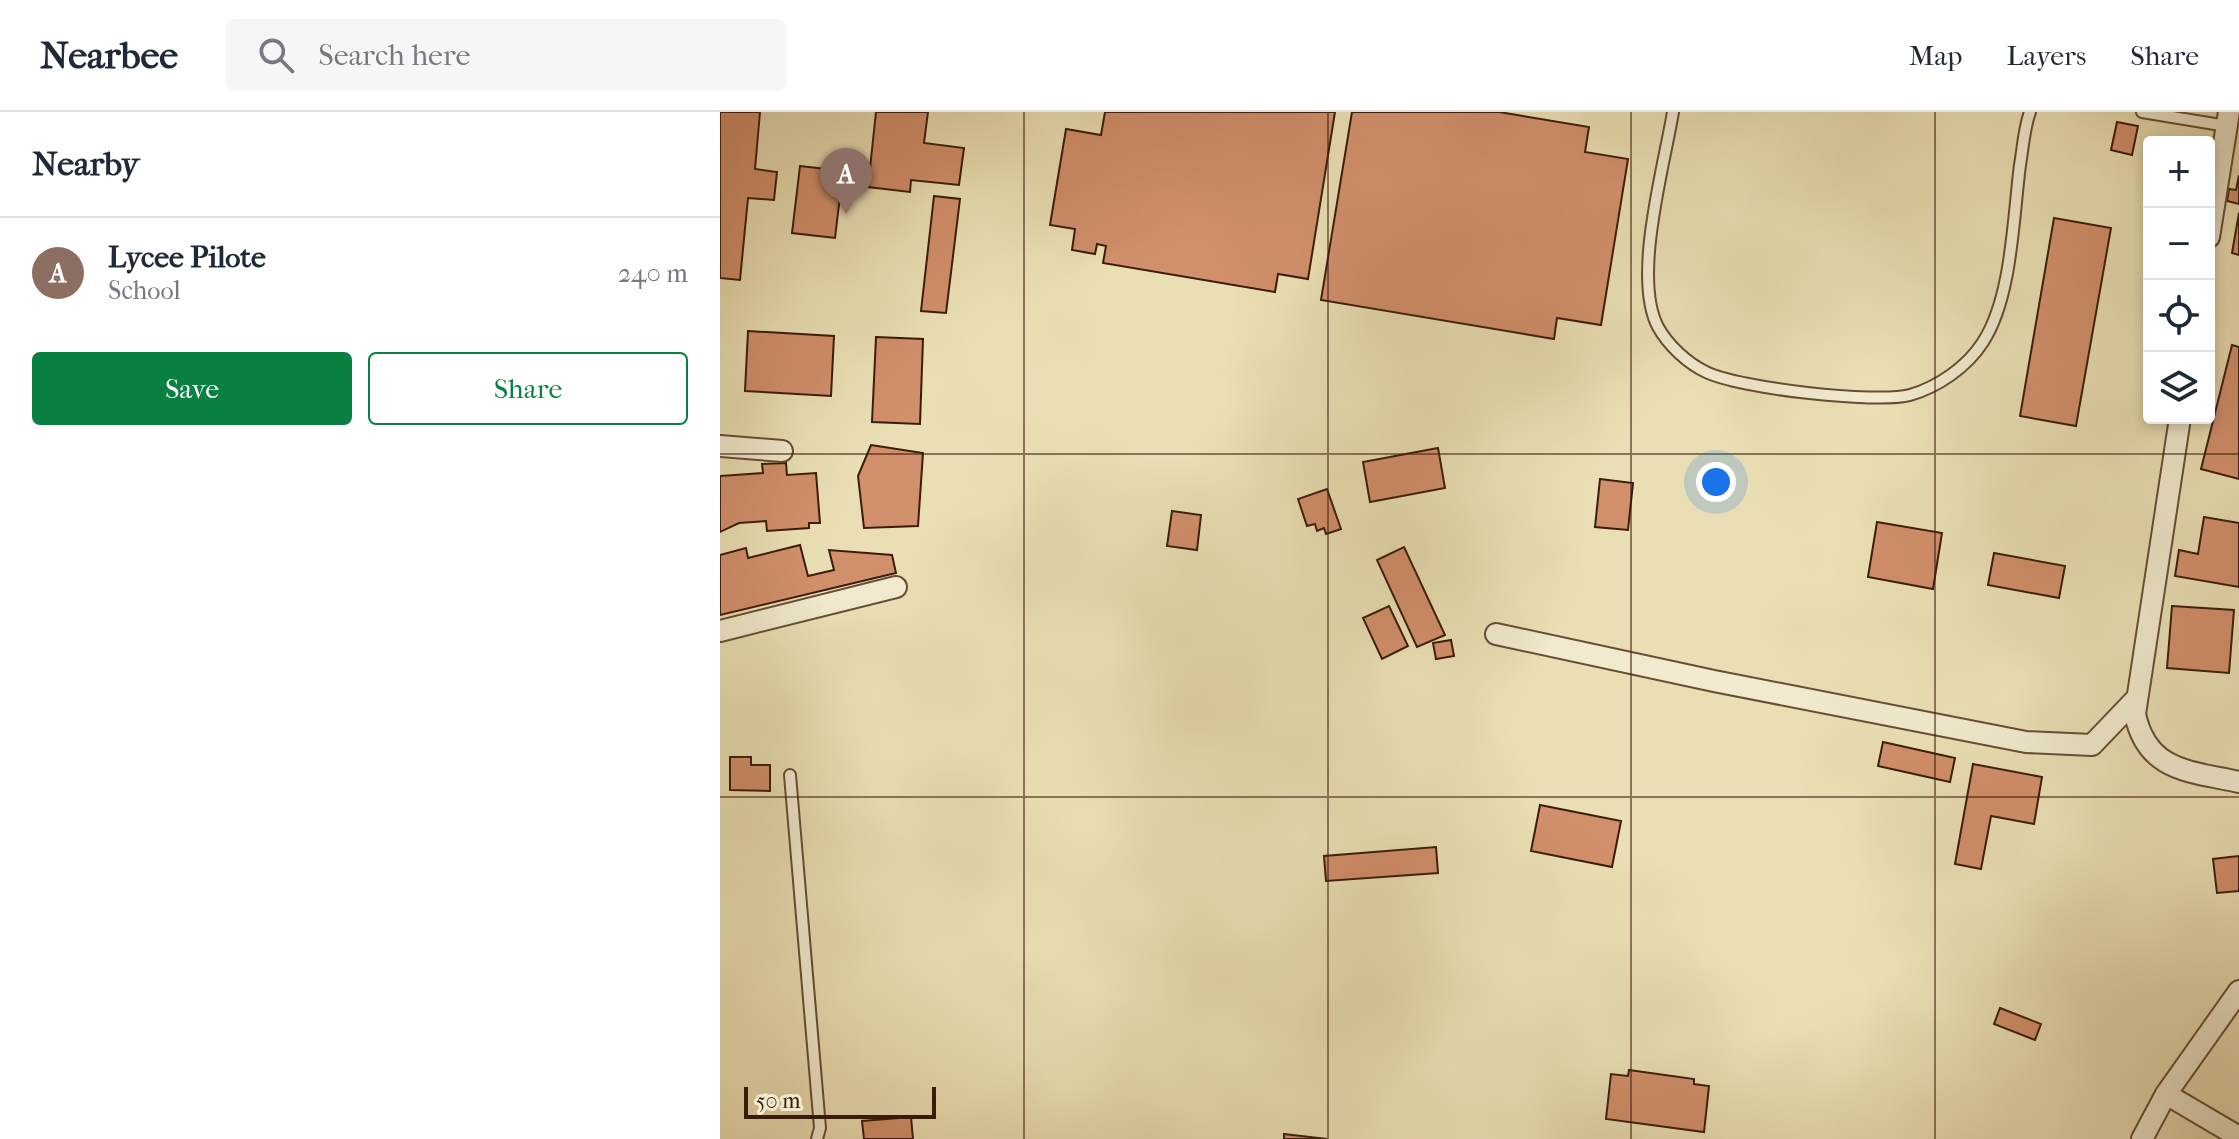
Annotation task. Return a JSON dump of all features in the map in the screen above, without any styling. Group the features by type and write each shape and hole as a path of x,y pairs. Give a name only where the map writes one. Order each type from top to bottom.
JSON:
{"street":[{"path":"2214,208 2228,119"},
{"path":"2179,424 2135,714 2143,741 2163,762 2175,768 2239,782"},
{"path":"720,446 782,451"},
{"path":"720,631 896,587"},
{"path":"1496,634 2026,742 2092,745 2135,700"},
{"path":"2142,1139 2166,1094 2239,991"},
{"path":"2166,1094 2239,1137"}],"lane":[{"path":"1673,112 1647,266 1647,296 1659,327 1679,353 1707,372 1738,382 1879,399 1909,395 1937,384 1962,367 1982,344 1996,317 2003,287 2030,112"},
{"path":"2142,112 2228,119"},
{"path":"790,775 820,1128 817,1139"}],"building":[{"path":"720,112 760,112 755,169 777,172 774,200 748,198 740,280 720,278"},
{"path":"876,112 928,112 924,143 964,148 959,185 911,180 910,192 868,187"},
{"path":"1105,112 1335,112 1308,279 1278,274 1275,292 1103,263 1106,246 1097,244 1095,254 1072,250 1075,229 1050,225 1066,129 1101,135"},
{"path":"1352,112 1499,112 1589,127 1585,152 1628,159 1601,325 1557,318 1554,339 1321,300"},
{"path":"2117,122 2138,126 2132,155 2111,150"},
{"path":"800,166 843,171 835,238 792,233"},
{"path":"2239,175 2239,204 2227,201 2229,189 2236,190"},
{"path":"934,196 960,199 946,313 921,311"},
{"path":"2239,213 2239,255 2232,253"},
{"path":"2054,218 2111,228 2076,426 2020,416"},
{"path":"748,331 834,336 831,396 745,391"},
{"path":"876,337 923,339 920,424 872,422"},
{"path":"2232,345 2239,347 2239,479 2201,469 2212,424 2215,424"},
{"path":"871,445 923,453 918,526 864,528 858,476"},
{"path":"1438,448 1445,488 1370,502 1363,462"},
{"path":"786,463 787,475 816,473 820,523 809,523 809,528 767,531 766,521 739,523 720,532 720,476 763,473 762,464"},
{"path":"1600,479 1633,483 1628,530 1595,527"},
{"path":"1327,489 1341,529 1326,534 1324,528 1317,531 1315,524 1307,526 1298,499"},
{"path":"1172,511 1201,515 1197,550 1167,546"},
{"path":"2204,517 2239,523 2239,587 2175,576 2179,550 2198,554"},
{"path":"1877,522 1942,533 1933,589 1868,577"},
{"path":"800,545 808,576 834,570 829,550 892,555 896,573 720,615 720,555 746,548 748,558"},
{"path":"1404,547 1445,635 1417,647 1377,560"},
{"path":"1994,553 2065,566 2059,598 1988,585"},
{"path":"1389,606 1408,646 1382,659 1363,618"},
{"path":"2172,606 2234,610 2229,673 2167,668"},
{"path":"1451,640 1454,656 1436,659 1433,643"},
{"path":"1883,742 1955,758 1950,782 1878,766"},
{"path":"730,757 751,757 751,765 770,765 770,791 730,790"},
{"path":"1973,764 2042,777 2034,824 1991,816 1981,869 1955,864"},
{"path":"1540,805 1621,821 1612,867 1531,851"},
{"path":"1436,847 1438,873 1326,881 1324,856"},
{"path":"2239,856 2239,891 2217,893 2213,859"},
{"path":"2000,1008 2041,1024 2035,1040 1994,1024"},
{"path":"1629,1070 1694,1079 1694,1084 1709,1086 1704,1132 1606,1119 1611,1074 1628,1076"},
{"path":"911,1117 913,1139 864,1139 862,1121"},
{"path":"1284,1134 1327,1139 1284,1139"}],"place":[{"name":"Lycee Pilote","path":"846,214"}]}
